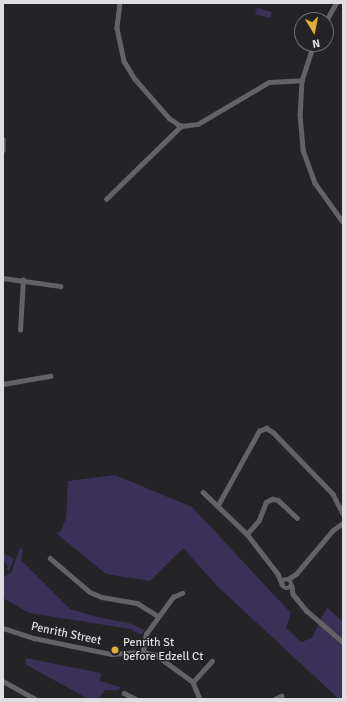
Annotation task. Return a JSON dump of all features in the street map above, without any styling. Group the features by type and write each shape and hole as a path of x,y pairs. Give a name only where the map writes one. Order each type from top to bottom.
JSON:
{"street":[{"path":"120,3 117,28 124,61 135,79 169,118 181,126"},
{"path":"331,12 336,3"},
{"path":"311,52 302,80 300,122 304,154 315,183 343,222"},
{"path":"106,199 181,126 198,124 269,82 302,80"},
{"path":"3,139 3,150"},
{"path":"3,278 60,286"},
{"path":"20,330 23,280"},
{"path":"3,384 50,376"},
{"path":"218,506 259,431 266,428 273,432 333,494 343,514"},
{"path":"203,492 247,534 278,574 285,589 294,594 314,618 343,642"},
{"path":"247,534 259,520 266,502 272,499 278,500 297,518"},
{"path":"285,589 292,585 296,574 333,530 343,523"},
{"path":"50,558 90,592 102,597 137,603 158,616"},
{"path":"278,574 287,579 292,585 294,594"},
{"path":"282,584 296,574"},
{"path":"143,652 144,638 158,616 173,597 182,593"},
{"name":"Penrith Street","path":"3,628 34,638 110,654 143,652 161,657 193,682 200,699"},
{"path":"193,682 212,662"},
{"path":"3,681 36,699"},
{"path":"124,693 136,699"},
{"path":"275,699 281,696"}],"shaded area":[{"path":"257,8 272,12 270,18 255,14"},
{"path":"115,475 192,507 291,613 286,628 301,642 312,638 327,607 343,622 343,699 339,699 218,587 183,548 150,581 106,574 56,533 61,531 66,518 68,481"},
{"path":"20,547 23,550 21,560 70,609 97,617 129,623 145,630 141,635 131,629 29,613 3,598 3,577 11,573"},
{"path":"3,553 14,559 8,573 7,565 3,560"},
{"path":"26,658 101,673 100,681 120,687 119,690 105,690 98,699 88,699 25,664"}],"place":[{"name":"Penrith St before Edzell Ct","path":"115,650"}]}
